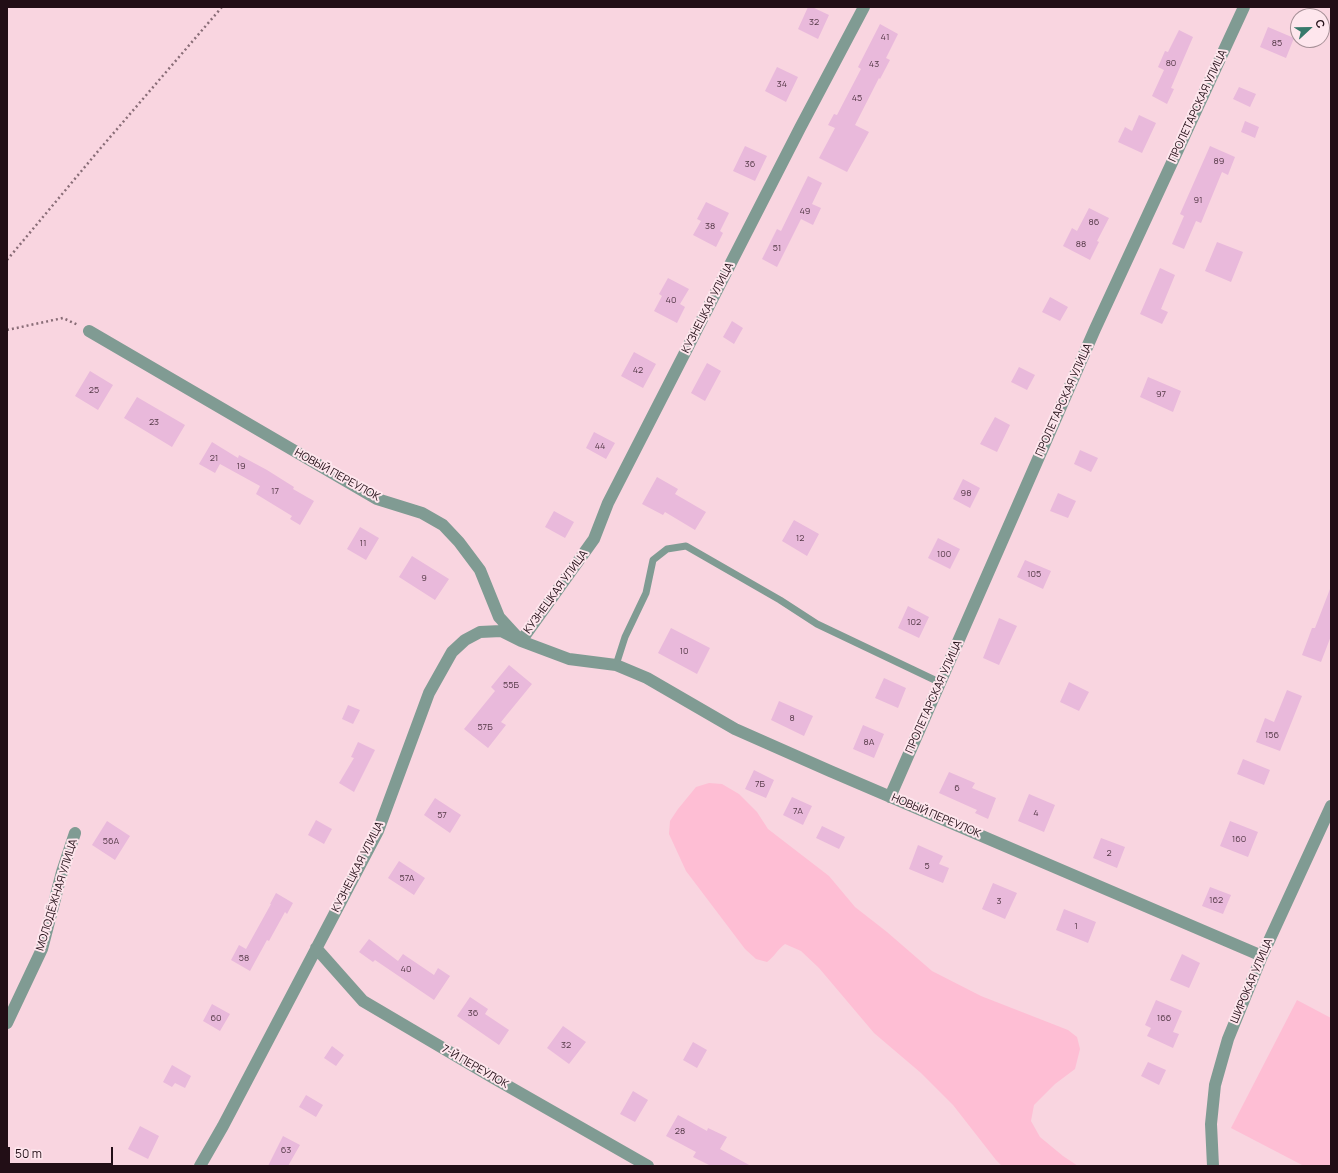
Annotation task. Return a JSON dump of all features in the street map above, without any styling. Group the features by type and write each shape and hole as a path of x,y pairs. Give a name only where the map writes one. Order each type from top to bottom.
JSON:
{"street":[{"name":"КУЗНЕЦКАЯ УЛИЦА","path":"200,1166 223,1126 378,831 429,693 452,652 465,640 480,632 501,632 521,641 594,538 615,489 796,135 864,7"},
{"name":"ПРОЛЕТАРСКАЯ УЛИЦА","path":"890,797 1095,329 1244,7"},
{"name":"НОВЫЙ ПЕРЕУЛОК","path":"89,331 377,499 422,513 443,525 459,542 480,570 499,617 521,641 569,659 616,665 647,678 735,729 1262,956"},
{"name":"ШИРОКАЯ УЛИЦА","path":"1213,1166 1210,1124 1215,1085 1228,1039 1262,956 1331,806"},
{"name":"МОЛОДЁЖНАЯ УЛИЦА","path":"7,1023 42,949 62,872 75,833"},
{"name":"7-Й ПЕРЕУЛОК","path":"316,948 363,1001 648,1166"}],"lane":[{"path":"616,665 625,637 646,593 653,560 667,549 686,546 780,600 817,624 941,683"}],"path":[{"path":"7,260 222,7"},
{"path":"7,330 64,318 89,331"}],"shaded area":[{"path":"709,783 722,784 739,794 757,812 768,829 829,876 855,907 887,932 932,971 981,996 1068,1030 1077,1037 1080,1049 1075,1069 1055,1084 1034,1105 1031,1121 1040,1137 1078,1166 1002,1166 953,1105 921,1073 874,1033 819,968 801,951 785,944 767,962 756,959 745,949 686,871 669,834 670,821 678,809 696,787"},
{"path":"1297,1000 1331,1018 1331,1166 1304,1166 1231,1128"}],"building":[{"path":"808,7 812,7 829,15 818,39 798,29"},
{"path":"880,24 898,34 886,58 890,60 855,125 869,132 847,172 819,158 835,128 828,125 834,114 837,115 861,69 858,67"},
{"path":"1268,27 1290,36 1290,48 1286,58 1260,47"},
{"path":"1179,30 1193,37 1171,88 1174,89 1167,104 1152,96 1164,70 1158,67 1165,51 1168,52"},
{"path":"777,67 798,77 786,102 765,91"},
{"path":"1239,87 1256,94 1250,107 1233,99"},
{"path":"1139,115 1156,123 1142,153 1118,142 1125,127 1132,131"},
{"path":"1245,121 1259,127 1255,138 1241,132"},
{"path":"745,146 767,156 755,181 733,171"},
{"path":"1210,146 1235,157 1228,175 1222,172 1201,223 1196,221 1184,249 1172,244 1184,216 1180,214"},
{"path":"808,176 822,183 812,204 821,208 813,225 801,219 777,267 762,259 777,229 781,231"},
{"path":"706,202 729,213 720,231 723,233 716,247 693,235 701,221 697,219"},
{"path":"1089,208 1109,218 1097,241 1099,242 1090,260 1063,246 1072,228 1077,231"},
{"path":"1217,242 1243,252 1231,282 1205,271"},
{"path":"1160,268 1175,275 1161,309 1168,312 1162,324 1140,314"},
{"path":"668,278 689,289 680,304 685,307 677,323 654,311 662,296 659,294"},
{"path":"1050,297 1068,307 1060,321 1042,312"},
{"path":"732,321 743,328 734,344 723,337"},
{"path":"634,352 656,364 643,388 621,376"},
{"path":"707,363 721,371 705,401 691,393"},
{"path":"1019,367 1035,375 1027,390 1011,382"},
{"path":"90,371 113,385 98,410 75,396"},
{"path":"1148,377 1181,391 1173,412 1140,397"},
{"path":"137,397 185,425 172,447 124,418"},
{"path":"995,417 1010,425 997,452 980,444"},
{"path":"594,432 615,443 606,459 586,448"},
{"path":"212,442 238,458 239,455 267,470 294,487 293,489 314,501 300,525 290,519 292,516 256,494 260,486 220,464 215,473 199,464"},
{"path":"1080,450 1098,458 1091,472 1074,464"},
{"path":"657,477 678,489 675,494 706,512 695,530 665,512 663,515 642,504"},
{"path":"963,479 980,488 970,508 953,499"},
{"path":"1058,493 1076,501 1068,518 1050,511"},
{"path":"554,511 574,522 565,538 545,527"},
{"path":"794,520 819,534 807,556 782,541"},
{"path":"360,527 379,538 366,560 347,549"},
{"path":"938,538 960,549 950,569 928,558"},
{"path":"412,556 449,579 435,600 399,577"},
{"path":"1025,560 1051,571 1043,589 1017,577"},
{"path":"1330,589 1331,636 1321,662 1302,655 1312,628 1315,628"},
{"path":"908,606 929,617 919,638 898,628"},
{"path":"999,618 1017,626 999,665 983,658"},
{"path":"671,628 710,648 697,674 658,653"},
{"path":"509,665 532,684 501,722 506,725 488,748 464,729 495,691 491,687"},
{"path":"884,678 906,688 898,708 875,698"},
{"path":"1069,682 1089,692 1079,711 1060,702"},
{"path":"1287,690 1302,696 1280,751 1256,742 1265,718 1274,722"},
{"path":"779,701 813,716 804,736 771,720"},
{"path":"348,705 360,710 353,724 342,719"},
{"path":"863,725 884,734 874,758 853,749"},
{"path":"358,742 375,750 354,792 339,783 354,758 351,757"},
{"path":"1243,759 1270,770 1264,785 1237,774"},
{"path":"754,770 774,780 766,798 745,789"},
{"path":"949,772 975,783 972,788 996,798 988,819 975,813 977,810 939,793"},
{"path":"1029,794 1055,805 1044,832 1018,821"},
{"path":"792,797 812,806 803,825 783,815"},
{"path":"435,798 461,815 450,833 424,815"},
{"path":"316,820 332,829 324,844 308,835"},
{"path":"107,821 130,836 115,860 92,845"},
{"path":"1230,821 1258,832 1248,857 1220,846"},
{"path":"822,826 845,837 839,849 816,838"},
{"path":"1101,838 1125,847 1117,868 1093,858"},
{"path":"918,845 943,856 939,864 949,868 943,883 909,869"},
{"path":"399,861 425,878 414,895 388,878"},
{"path":"993,883 1017,893 1005,919 982,909"},
{"path":"1210,887 1231,895 1223,914 1202,906"},
{"path":"276,893 293,903 287,914 285,912 269,941 267,940 250,971 231,960 239,945 246,949"},
{"path":"1064,909 1096,922 1088,943 1056,930"},
{"path":"369,939 398,961 403,954 434,975 438,968 450,976 434,1000 375,960 373,962 359,952"},
{"path":"1182,954 1200,963 1189,988 1170,980"},
{"path":"470,997 488,1009 485,1014 509,1030 499,1045 457,1016"},
{"path":"1156,1000 1182,1011 1173,1032 1179,1034 1173,1048 1147,1036 1151,1028 1145,1025"},
{"path":"212,1004 230,1014 220,1031 203,1021"},
{"path":"563,1026 586,1042 569,1064 547,1048"},
{"path":"693,1042 707,1050 697,1068 683,1060"},
{"path":"332,1046 344,1055 336,1066 324,1058"},
{"path":"1148,1062 1166,1070 1159,1085 1141,1076"},
{"path":"172,1065 191,1076 185,1088 175,1083 172,1087 163,1082"},
{"path":"633,1091 648,1100 635,1122 620,1114"},
{"path":"306,1095 323,1105 316,1117 299,1107"},
{"path":"678,1115 707,1131 708,1128 727,1137 720,1149 751,1166 711,1166 693,1157 696,1152 666,1136"},
{"path":"140,1126 159,1136 148,1159 128,1149"},
{"path":"283,1136 300,1145 288,1166 268,1166"}]}
